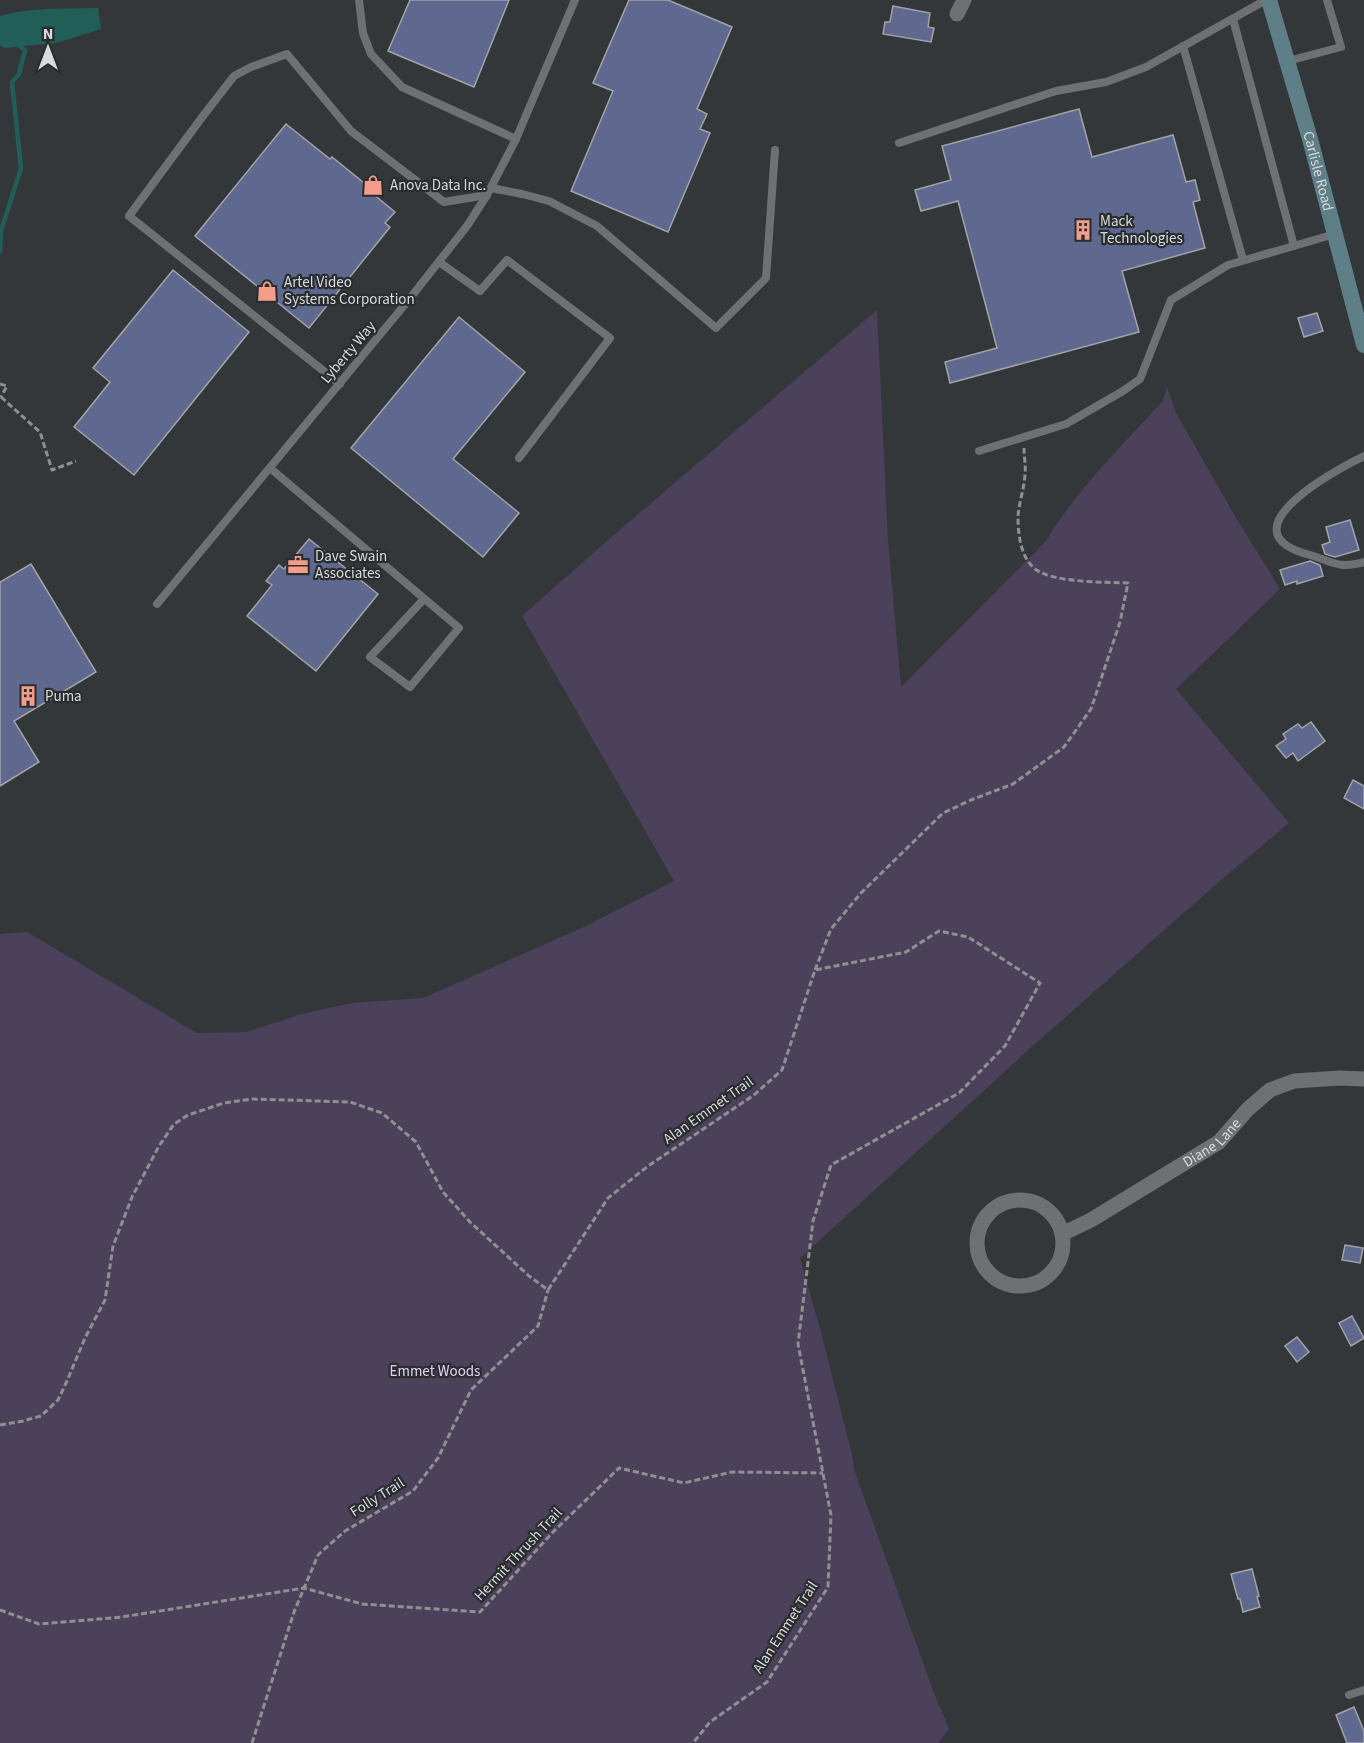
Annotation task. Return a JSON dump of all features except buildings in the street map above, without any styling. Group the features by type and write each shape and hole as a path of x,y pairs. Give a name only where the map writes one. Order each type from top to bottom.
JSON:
{"main road":[{"name":"Carlisle Road","path":"1268,0 1288,61 1364,345"}],"street":[{"path":"957,14 964,0"},
{"name":"Diane Lane","path":"1062,1234 1091,1220 1219,1142 1248,1109 1270,1090 1294,1081 1364,1079"},
{"path":"1014,1200 1029,1200 1043,1206 1054,1215 1062,1234 1064,1243 1061,1257 1054,1269 1044,1279 1032,1284 1018,1286 1004,1283 993,1276 984,1265 978,1252 977,1239 981,1225 988,1214 1000,1205 1014,1200"}],"lane":[{"path":"359,0 363,33 371,54 402,87 516,139"},
{"name":"Lyberty Way","path":"157,604 340,384 467,226 489,192 516,139 575,0"},
{"path":"898,143 1056,91 1106,82 1146,67 1268,0"},
{"path":"1288,61 1341,47 1327,0"},
{"path":"1233,18 1294,246"},
{"path":"1183,46 1244,260"},
{"path":"340,384 129,216 234,76 287,54 351,131 444,202 489,192 522,194 549,201 597,226 717,327 766,278 775,150"},
{"path":"979,451 1066,424 1140,380 1171,300 1228,265 1335,234"},
{"path":"439,262 480,291 507,260 610,338 519,458"},
{"path":"1364,456 1337,469 1300,496 1281,515 1277,528 1277,535 1281,542 1290,549 1340,566 1364,562"},
{"path":"270,468 459,628 410,687 370,657 424,599"},
{"path":"1349,1695 1364,1690"}],"path":[{"path":"0,384 7,386 0,398 40,432 52,470 76,461"},
{"path":"815,970 831,929 861,892 943,813 1014,783 1065,747 1091,709 1120,622 1128,583 1049,577 1034,568 1025,555 1019,538 1018,514 1025,474 1023,437"},
{"name":"Alan Emmet Trail","path":"548,1290 608,1198 648,1166 754,1095 782,1070 815,970 906,952 939,931 968,937 1040,984 1005,1046 959,1093 831,1165 813,1221 798,1344 831,1515 828,1587 766,1682 710,1722 693,1743"},
{"path":"0,1425 41,1416 58,1400 85,1338 105,1300 113,1246 132,1197 159,1146 174,1124 188,1115 224,1103 252,1099 350,1102 382,1113 416,1142 443,1192 470,1222 529,1276 548,1290"},
{"name":"Folly Trail","path":"252,1743 294,1612 318,1555 345,1531 413,1491 438,1458 471,1390 538,1326 548,1290"},
{"name":"Hermit Thrush Trail","path":"0,1610 39,1624 122,1617 304,1588 362,1604 480,1612 553,1532 619,1468 684,1483 732,1472 823,1473"}],"green space":[{"name":"Emmet Woods","path":"877,310 888,541 901,687 1046,541 1086,486 1162,402 1167,388 1176,413 1280,589 1176,689 1289,823 1036,1043 800,1258 854,1469 932,1688 949,1729 938,1743 0,1743 0,934 27,932 197,1033 247,1032 302,1014 352,1003 423,998 584,927 674,881 522,616"}],"shaded area":[{"path":"98,8 101,29 56,43 4,48 0,45 0,16 36,10"}],"waterway":[{"path":"0,252 1,231 21,168 12,82 19,74 25,50 15,43"}],"place":[{"name":"Anova Data Inc.","path":"373,185"},
{"name":"Mack Technologies","path":"1083,230"},
{"name":"Artel Video Systems Corporation","path":"267,291"},
{"name":"Dave Swain Associates","path":"298,565"},
{"name":"Puma","path":"28,696"}]}
